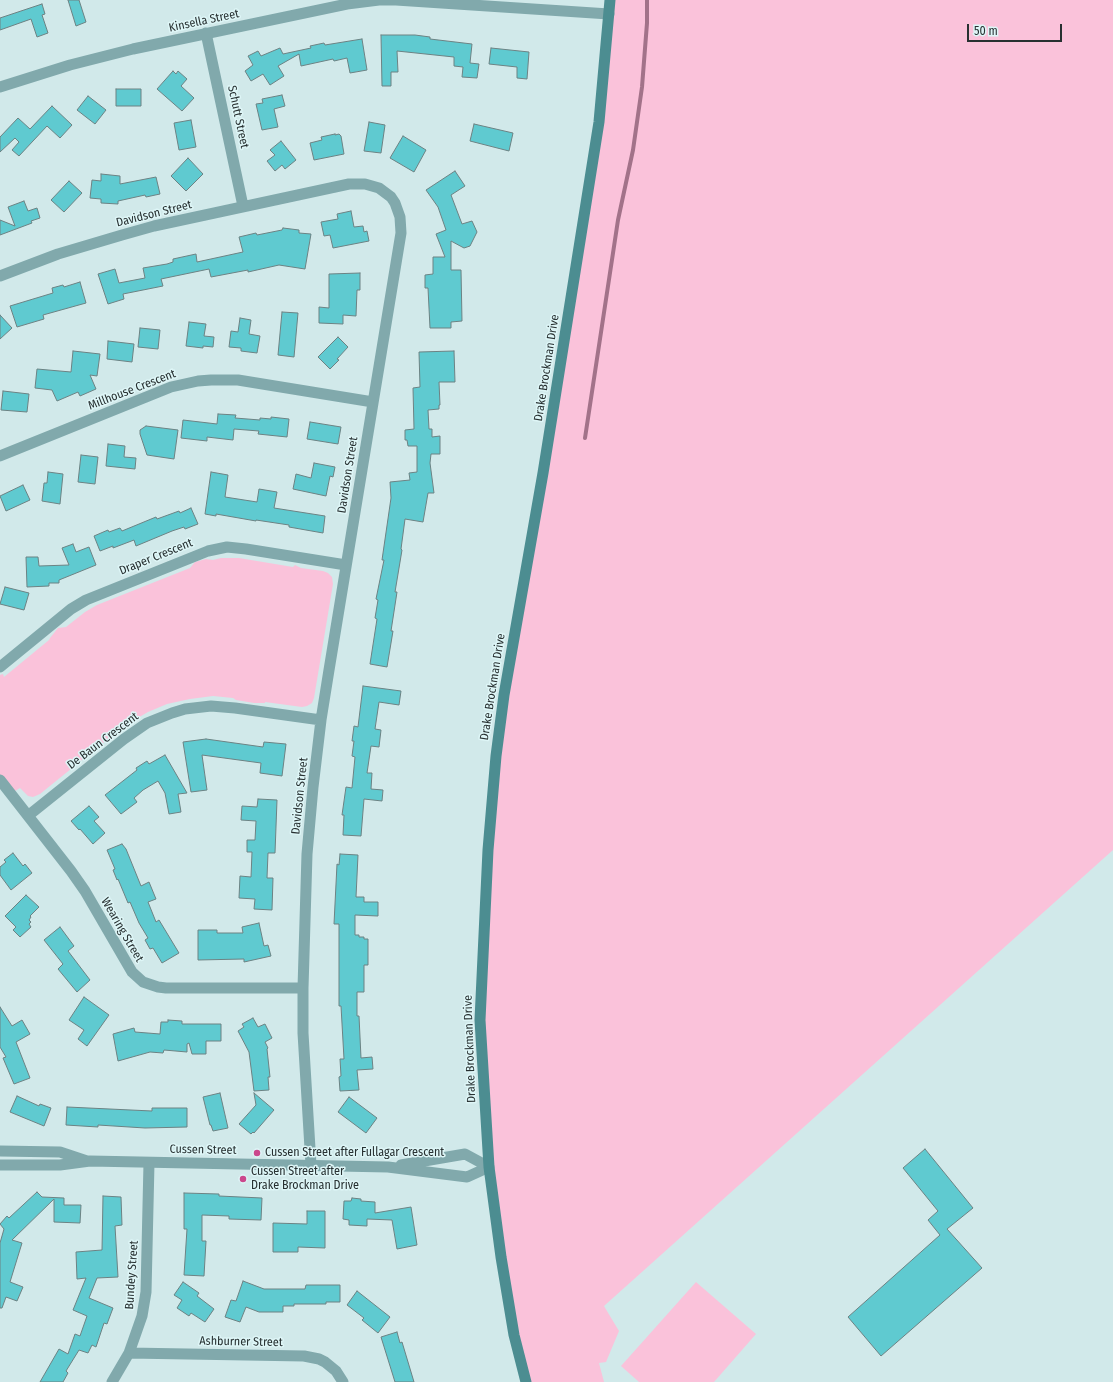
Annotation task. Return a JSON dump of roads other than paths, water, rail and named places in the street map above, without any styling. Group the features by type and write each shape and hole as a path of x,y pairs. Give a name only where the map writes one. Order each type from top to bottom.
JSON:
{"main road":[{"name":"Drake Brockman Drive","path":"526,1382 513,1327 501,1257 489,1167 480,1020 488,850 496,756 508,674 544,465 599,122 610,0"}],"street":[{"name":"Kinsella Street","path":"0,86 70,65 133,49 347,4 380,0 434,2 609,14"},
{"name":"Schutt Street","path":"206,34 244,206"},
{"name":"Davidson Street","path":"0,276 58,254 122,235 244,206 349,184 365,184 379,188 391,197 400,217 401,234 321,720 313,787 307,854 303,988 305,1079 311,1165"},
{"name":"Millhouse Crescent","path":"0,456 171,388 198,381 238,380 373,402"},
{"name":"Draper Crescent","path":"0,667 72,609 86,600 208,551 227,547 346,565"},
{"name":"De Baun Crescent","path":"29,816 124,739 147,724 172,713 185,709 211,706 321,720"},
{"name":"Wearing Street","path":"0,780 75,876 132,972 143,982 166,988 303,988"},
{"name":"Cussen Street","path":"0,1151 60,1152 90,1162"},
{"name":"Cussen Street","path":"388,1167 465,1154 489,1167"},
{"name":"Cussen Street","path":"0,1165 60,1165 90,1162 149,1162 311,1165 388,1167 467,1177 489,1167"},
{"name":"Bundey Street","path":"112,1382 129,1353 142,1316 146,1292 149,1162"},
{"name":"Ashburner Street","path":"129,1353 304,1356 325,1362 336,1371 343,1382"}],"waterway":[{"path":"585,438 618,220 633,150 642,87 647,23 647,0"}],"place":[{"name":"Cussen Street after Fullagar Crescent","path":"257,1153"},
{"name":"Cussen Street after Drake Brockman Drive","path":"243,1179"}]}
